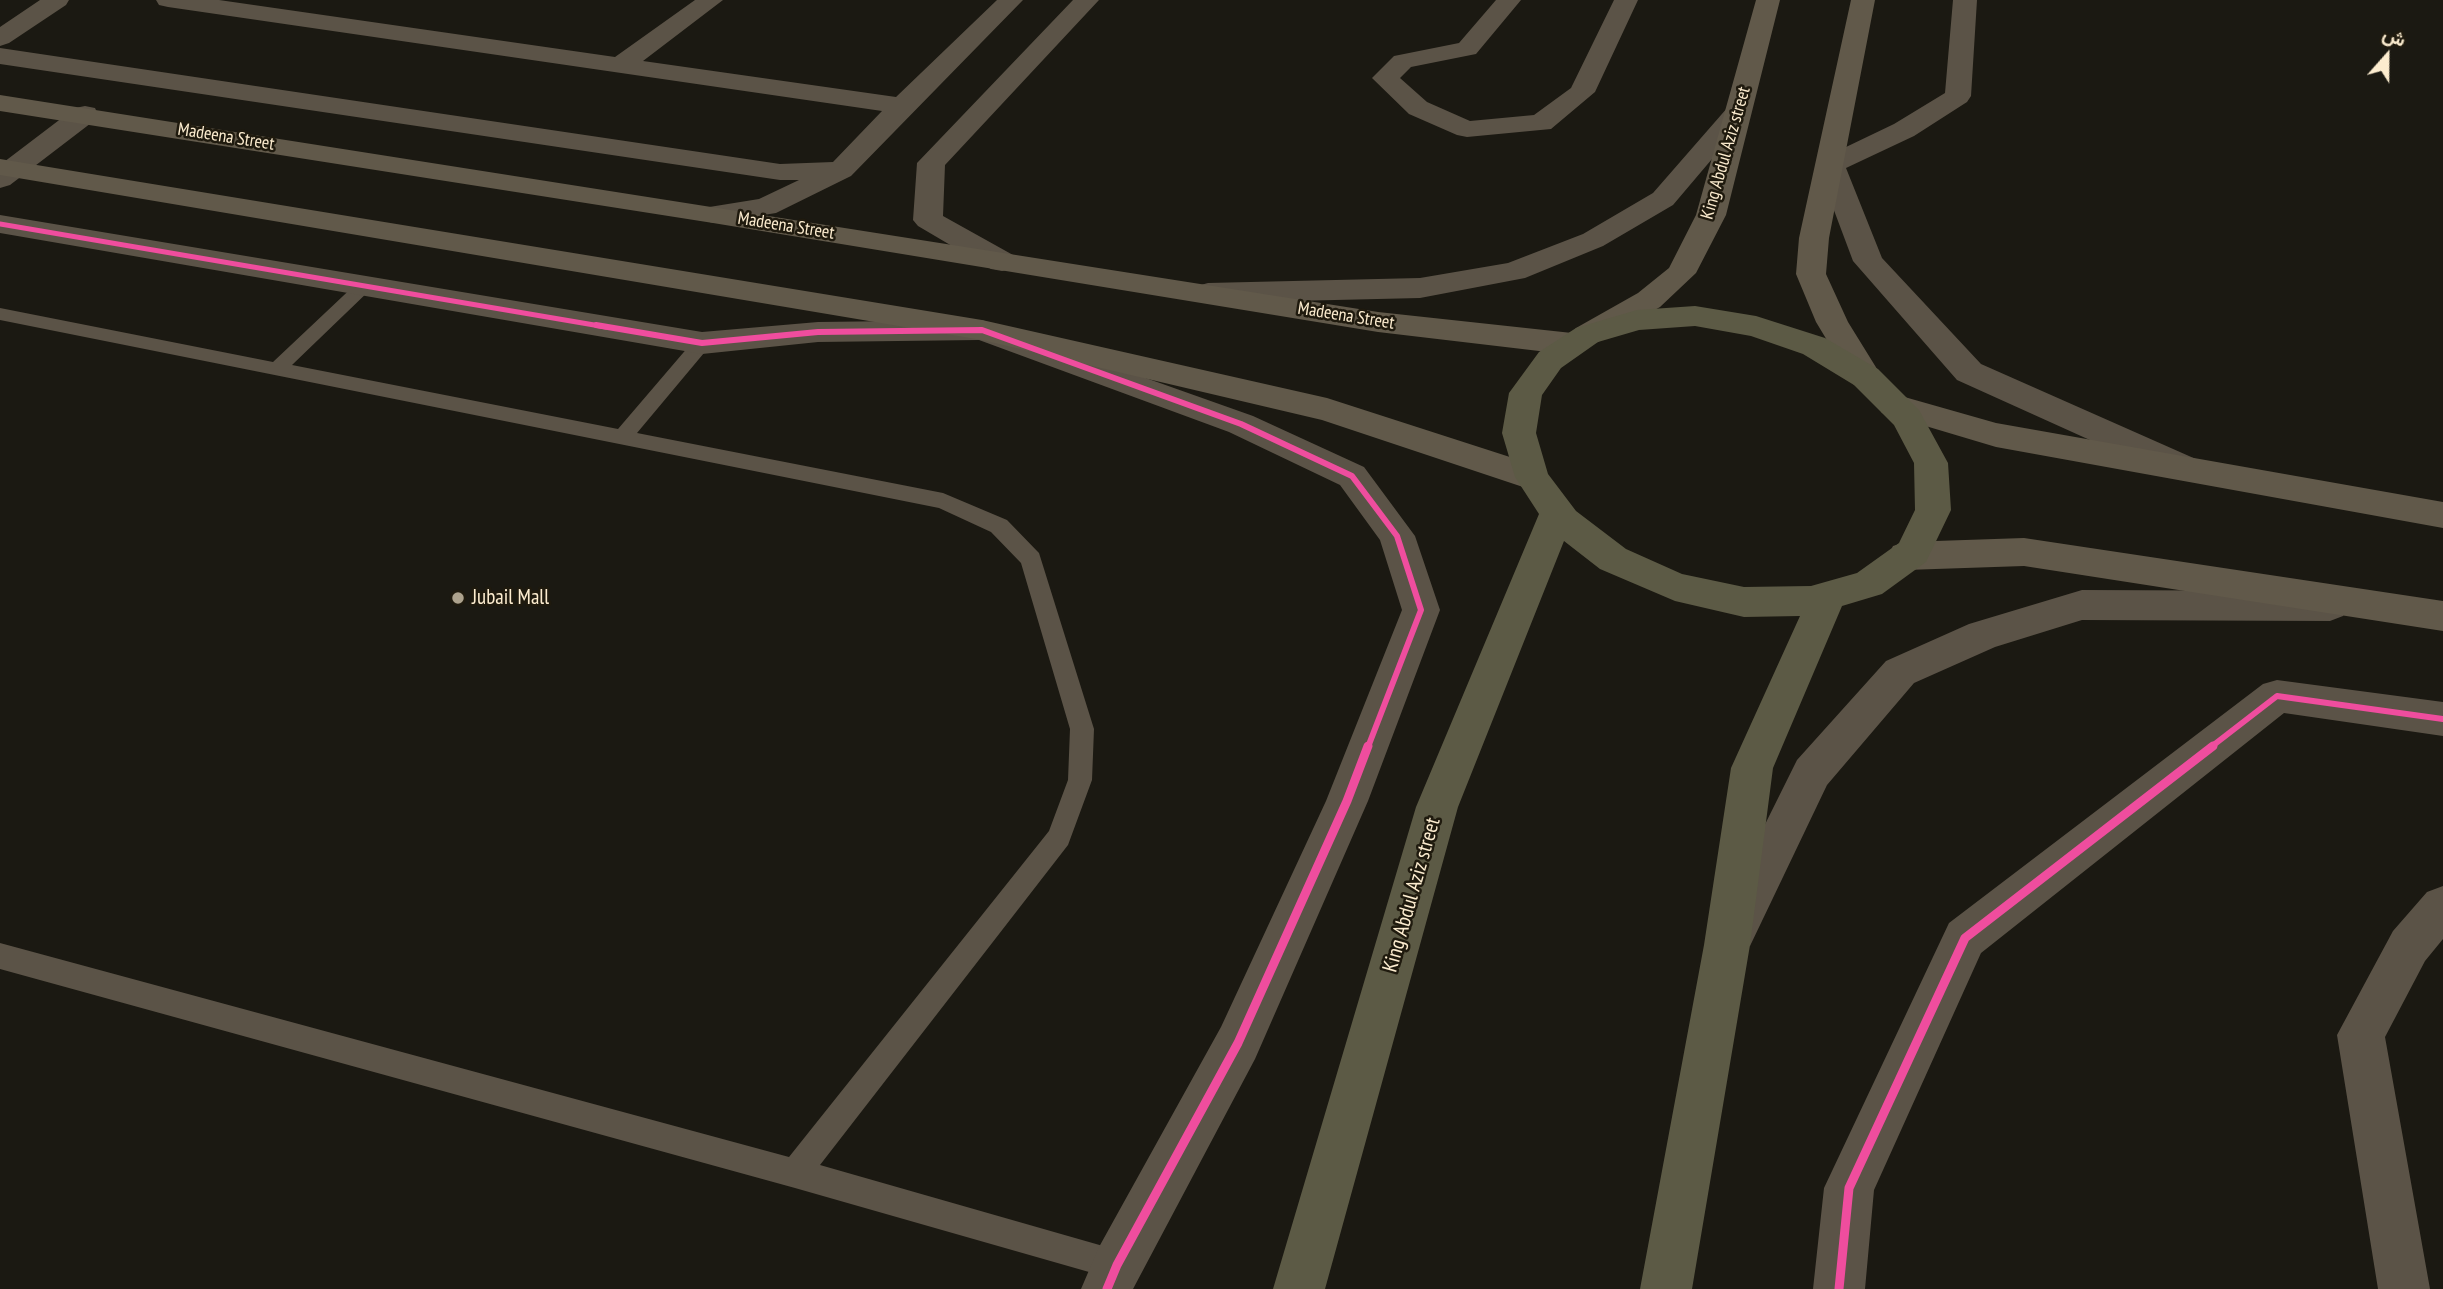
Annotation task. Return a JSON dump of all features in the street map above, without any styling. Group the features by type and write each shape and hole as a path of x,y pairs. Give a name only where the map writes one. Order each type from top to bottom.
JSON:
{"main road":[{"name":"King Abdul Aziz street","path":"1580,340 1649,300 1681,273 1712,215 1768,0"},
{"path":"1863,0 1814,238 1811,274 1832,322 1866,377 1907,418 1931,463 1933,510 1913,552 1869,584 1811,601 1744,602 1675,587 1613,559 1563,520 1532,477 1519,433 1526,393 1550,360 1580,340 1637,320 1695,316 1756,326 1802,342 1866,377"},
{"name":"Madeena Street","path":"0,103 85,114 1378,322 1580,340"},
{"path":"4,172 982,330 1328,410 1532,477"},
{"path":"1894,405 1996,435 2443,515"},
{"name":"King Abdul Aziz street","path":"1299,1289 1437,807 1558,512"},
{"path":"1906,556 2024,552 2443,617"},
{"path":"1666,1289 1727,945 1752,768 1828,596"}],"street":[{"path":"0,38 57,0"},
{"path":"168,0 902,106"},
{"path":"618,67 711,0"},
{"path":"713,214 765,207 841,170 902,106 1011,0"},
{"path":"1002,262 928,220 931,163 1087,0"},
{"path":"1509,0 1467,49 1403,61 1384,78 1418,108 1466,129 1541,123 1582,92 1626,0"},
{"path":"1965,0 1958,96 1904,130 1831,165 1868,261 1969,372 2186,469"},
{"path":"0,56 780,172 841,170"},
{"path":"1208,293 1420,288 1514,271 1592,240 1663,199 1738,113"},
{"path":"4,172 85,114"},
{"path":"0,224 702,342 818,332 982,330 1241,424 1352,476 1398,536 1421,610 1347,801 1238,1044 1112,1277"},
{"path":"1727,945 1812,773 1900,672 1983,635 2082,605 2334,606 2443,617"},
{"path":"1839,1289 1849,1188 1965,938 2277,696 2443,719"},
{"path":"2404,1289 2361,1035 2409,946 2443,906"}],"lane":[{"path":"277,369 366,284"},
{"path":"0,314 943,501 999,526 1031,559 1082,729 1080,780 1059,837 795,1173"},
{"path":"623,438 702,342"},
{"path":"0,956 795,1173 1112,1277"}],"cycle path":[{"path":"0,224 702,343 818,332 982,330 1241,424 1352,476 1397,536 1421,610 1347,801 1238,1043 1117,1265 1107,1289"},
{"path":"1839,1289 1849,1188 1965,938 2277,696 2443,719"}],"place":[{"name":"Jubail Mall","path":"458,598"}]}
